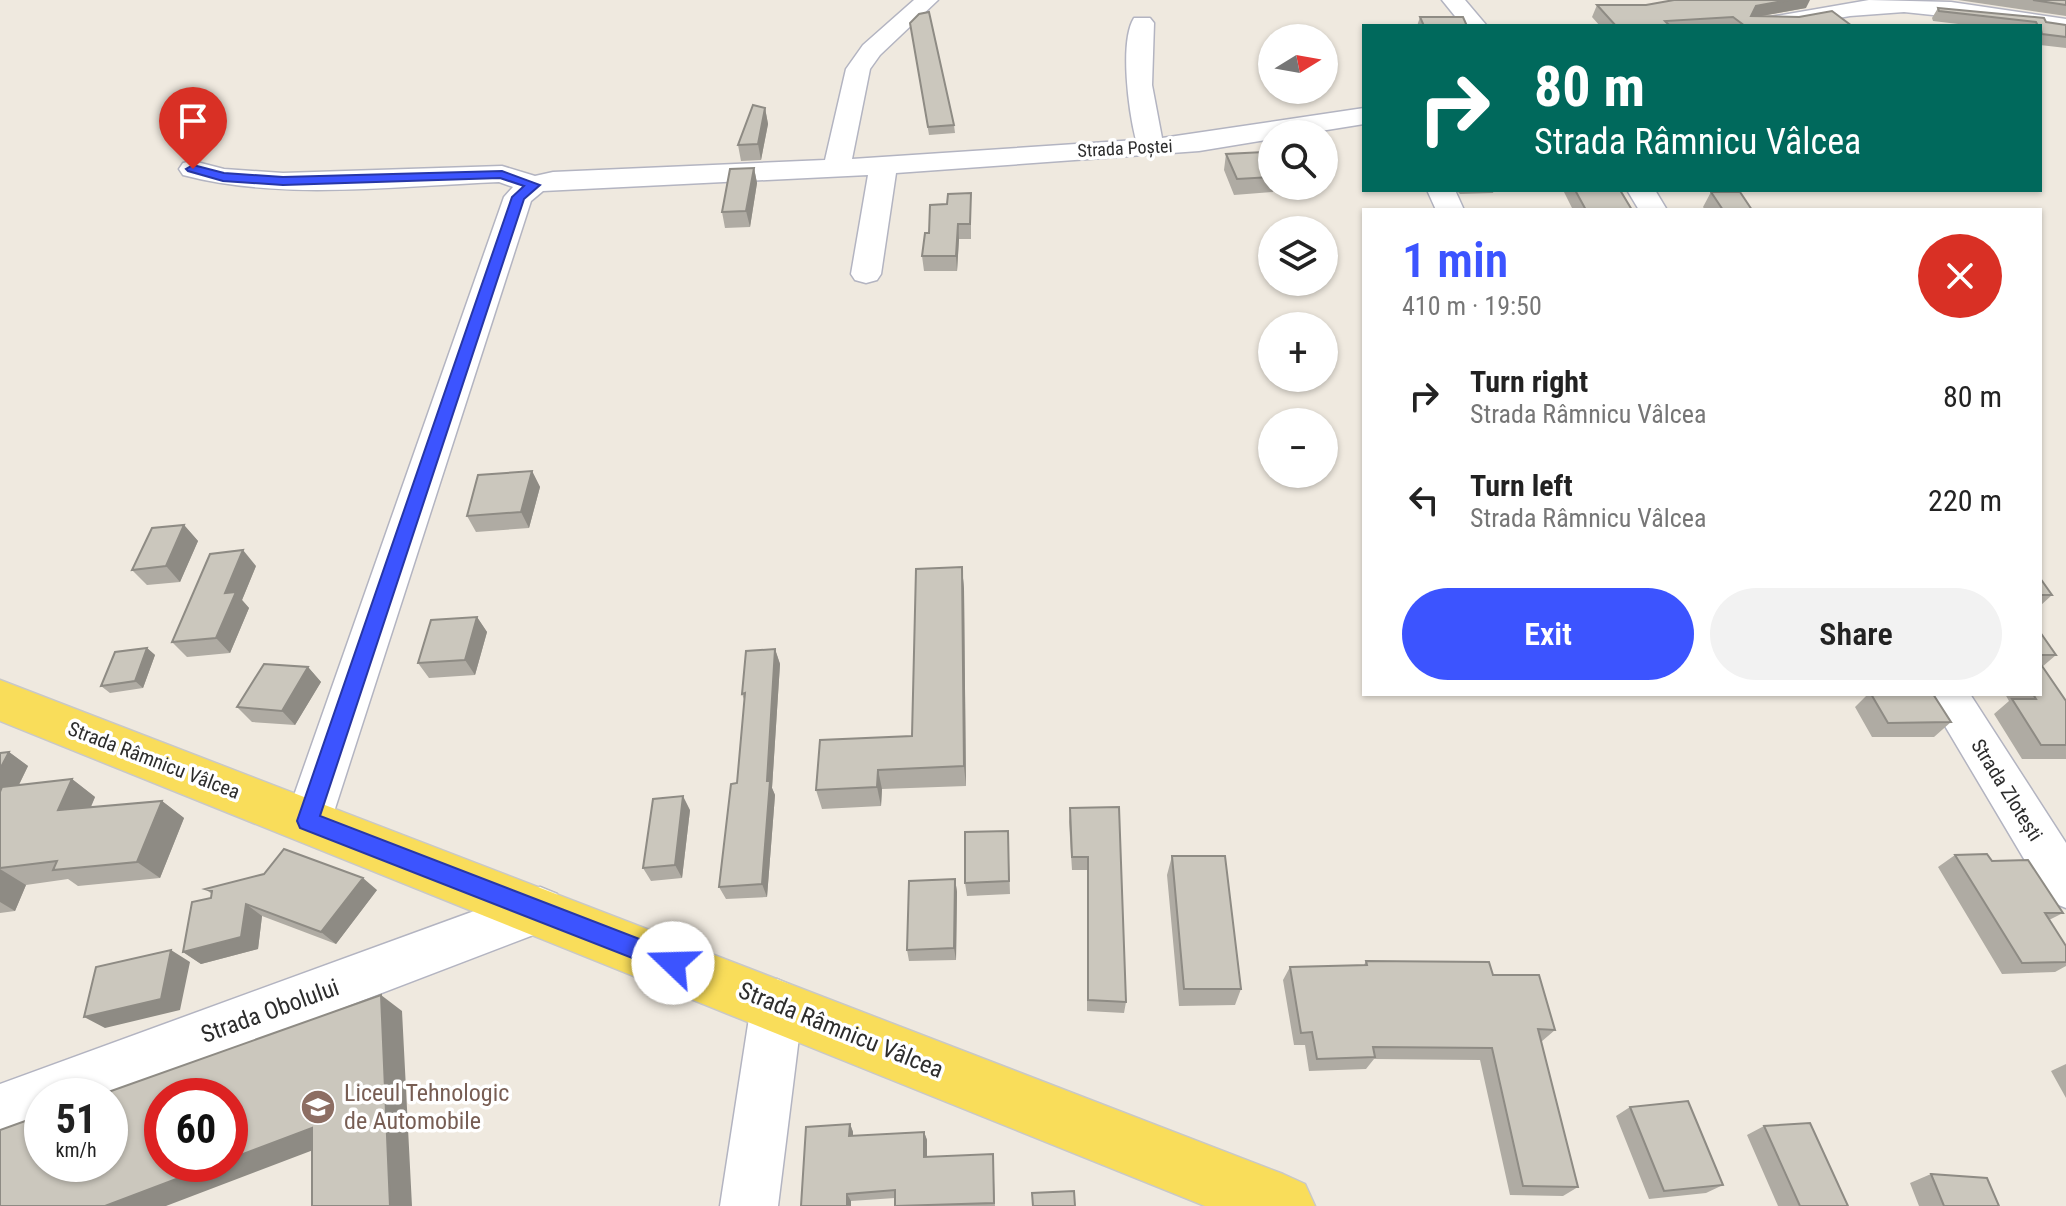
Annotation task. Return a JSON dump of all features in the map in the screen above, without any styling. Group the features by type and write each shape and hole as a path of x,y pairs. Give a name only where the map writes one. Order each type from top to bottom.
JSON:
{"main road":[{"name":"Strada Râmnicu Vâlcea","path":"0,700 540,910 1283,1206"}],"street":[{"path":"837,168 858,69 871,50 927,0"},
{"path":"1453,0 1473,24"},
{"path":"1770,24 1855,8 1905,6 1986,13 2066,26"},
{"path":"1142,23 1137,77 1142,117 1151,147"},
{"name":"Strada Poștei","path":"533,185 553,180 883,166 1151,147 1199,143 1362,116"},
{"path":"866,274 883,166"},
{"path":"193,169 223,177 283,181 502,174 533,185"},
{"path":"308,821 518,197 533,185"},
{"name":"Strada Zlotești","path":"1948,696 2066,885"},
{"name":"Strada Obolului","path":"0,1111 540,910"},
{"path":"749,1206 777,1005"}],"building":[{"path":"1674,0 1789,0 1756,6 1751,16 1799,17 1832,11 1849,24 1742,24 1733,17 1665,21 1668,24 1614,24 1597,5 1646,5"},
{"path":"2033,0 2066,0 2066,5"},
{"path":"1938,8 2044,18 2046,22 2066,25 2066,37 2042,34 2042,24 2036,22 1939,11"},
{"path":"929,12 954,125 928,127 910,23 919,14"},
{"path":"1420,17 1463,17 1466,24 1423,24"},
{"path":"753,105 765,108 758,144 738,145"},
{"path":"1258,152 1258,178 1237,179 1226,154"},
{"path":"754,168 746,211 722,212 730,169"},
{"path":"1576,192 1621,192 1631,208 1585,208"},
{"path":"1711,192 1740,192 1751,208 1722,208"},
{"path":"971,193 970,224 958,224 956,256 922,256 925,233 929,233 930,205 947,204 948,194"},
{"path":"532,471 521,512 467,516 478,475"},
{"path":"184,525 166,566 132,570 152,528"},
{"path":"243,550 225,593 236,592 216,638 172,642 210,554"},
{"path":"962,567 964,766 878,770 877,787 816,790 820,740 912,736 916,569"},
{"path":"2042,581 2052,595 2042,595"},
{"path":"477,617 465,660 418,663 431,620"},
{"path":"2042,635 2056,655 2042,655"},
{"path":"147,648 135,681 101,686 115,652"},
{"path":"775,649 762,884 719,887 731,784 737,783 746,651"},
{"path":"264,664 308,667 282,711 237,707"},
{"path":"2042,666 2066,701 2066,745 2041,745 2012,699 2036,699 2034,696 2042,696"},
{"path":"1872,696 1934,696 1951,722 1888,723"},
{"path":"9,752 0,769 0,753"},
{"path":"72,779 58,810 162,801 137,862 53,870 57,861 0,868 2,787"},
{"path":"683,796 675,865 643,868 653,799"},
{"path":"1119,807 1126,1002 1088,1000 1088,857 1072,857 1070,808"},
{"path":"1008,831 1009,881 965,883 965,832"},
{"path":"284,849 363,878 321,932 246,904 241,937 183,952 192,902 211,898 212,891 205,889 264,874"},
{"path":"1987,854 1992,861 2028,860 2063,913 2045,913 2066,946 2066,962 2022,963 1955,855"},
{"path":"1172,856 1225,856 1241,989 1184,989"},
{"path":"955,879 954,948 907,950 909,881"},
{"path":"171,950 161,999 84,1017 96,967"},
{"path":"1366,961 1489,962 1493,975 1539,975 1555,1030 1538,1029 1578,1187 1523,1186 1492,1048 1373,1047 1375,1057 1317,1059 1312,1032 1301,1033 1290,967 1367,965"},
{"path":"381,995 390,1206 312,1206 312,1128 248,1152 248,1078 148,1078"},
{"path":"144,1079 144,1182 168,1182 105,1206 0,1206 0,1130 24,1121 24,1182 128,1182 128,1085"},
{"path":"1688,1101 1723,1185 1664,1191 1630,1107"},
{"path":"1810,1123 1848,1206 1800,1206 1764,1126"},
{"path":"850,1124 849,1136 924,1132 924,1157 993,1154 994,1203 895,1206 895,1190 847,1194 847,1206 801,1206 806,1127"},
{"path":"1931,1174 1987,1178 1999,1206 1944,1206"},
{"path":"1074,1191 1075,1206 1033,1206 1032,1193"}],"place":[{"name":"Liceul Tehnologic de Automobile","path":"318,1107"}],"route":[{"path":"193,169 223,177 283,181 502,174 533,185 518,197 308,821 673,963"}]}
